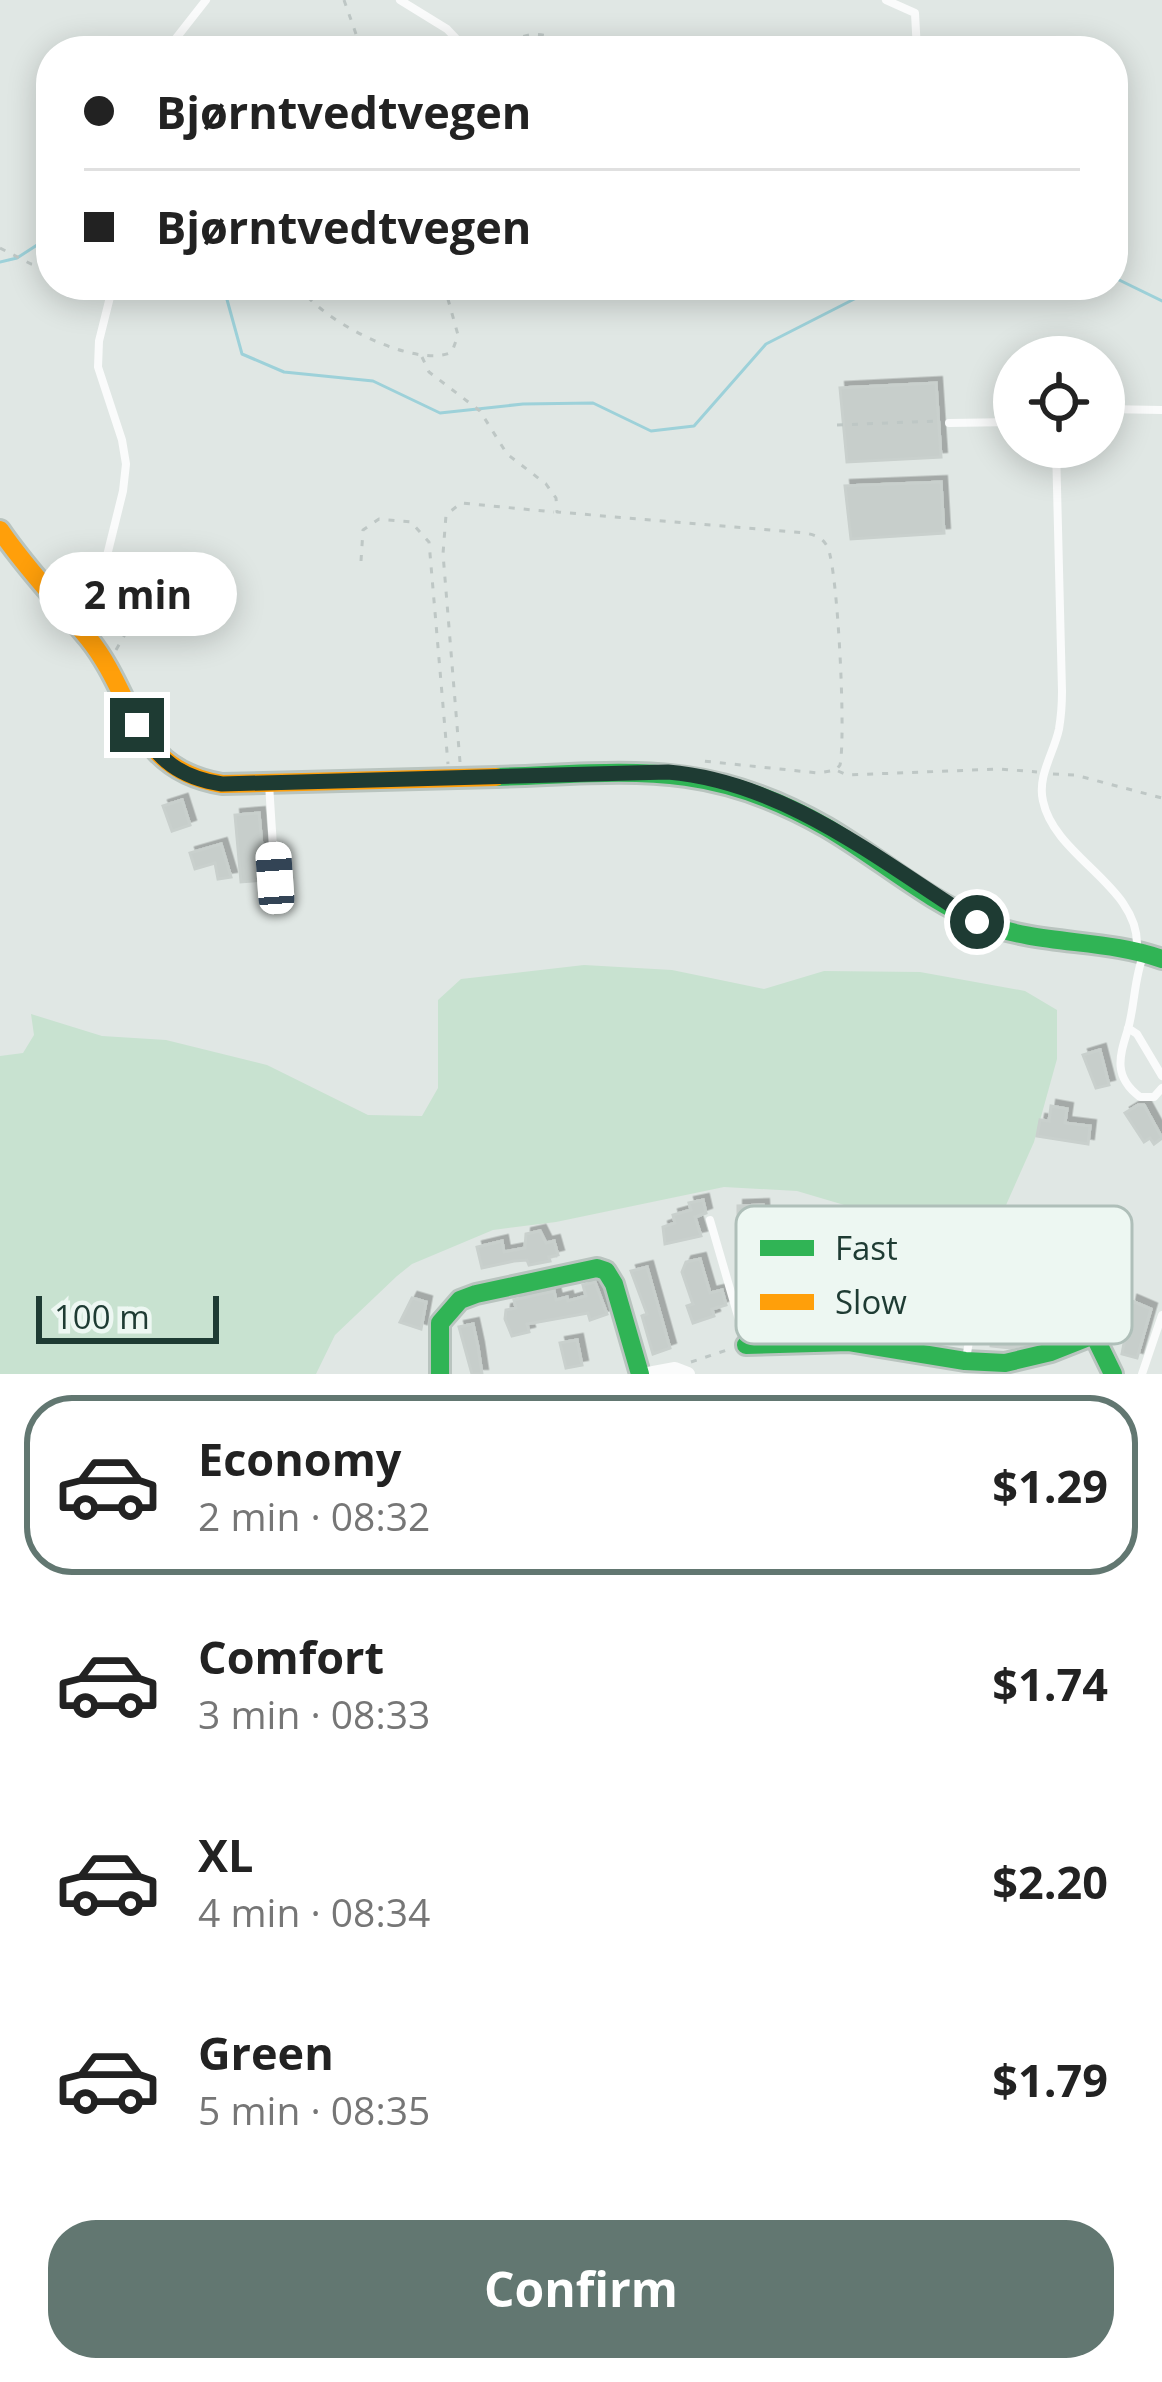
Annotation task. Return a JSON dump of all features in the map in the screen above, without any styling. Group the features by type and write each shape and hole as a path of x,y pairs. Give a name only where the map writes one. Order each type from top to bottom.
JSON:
{"street":[{"path":"0,530 28,572 92,642 147,743 171,766 205,782 269,783 454,771 711,776 793,806 977,922 1046,942 1148,953"},
{"path":"440,1374 440,1323 460,1300 598,1268 614,1284 644,1374 665,1369 686,1372"},
{"path":"746,1345 763,1344"},
{"path":"867,1344 965,1361 1020,1360 1067,1344"},
{"path":"1098,1344 1113,1374"}],"lane":[{"path":"178,36 206,0"},
{"path":"400,0 454,36"},
{"path":"886,0 915,13 916,36"},
{"path":"92,642 99,584 124,491 126,464 98,368 109,300"},
{"path":"1125,410 1162,410"},
{"path":"949,423 993,422"},
{"path":"1057,468 1062,692 1059,729 1042,790 1046,811 1128,912 1148,953 1131,998 1120,1058 1128,1087 1148,1098 1162,1088"},
{"path":"269,783 275,878"},
{"path":"1128,1028 1137,1034 1162,1076"},
{"path":"710,1220 736,1310"},
{"path":"1142,1374 1162,1315"},
{"path":"965,1361 968,1344"}],"path":[{"path":"344,0 357,36"},
{"path":"0,248 36,264"},
{"path":"309,300 328,316 422,357 441,358 457,344 449,300"},
{"path":"422,357 429,372 480,411 507,454 546,484 556,498 557,512"},
{"path":"837,425 949,423"},
{"path":"454,771 443,554 446,515 461,502 805,533 823,540 836,596 842,758 836,770"},
{"path":"362,561 363,530 379,518 411,522 429,542 454,771"},
{"path":"105,661 148,594"},
{"path":"686,760 818,773 836,770 847,775 1000,769 1075,776 1162,798"},
{"path":"454,771 471,764"},
{"path":"686,1372 698,1358 746,1345"}],"green space":[{"path":"584,965 672,970 764,989 824,971 920,972 1025,991 1057,1010 1057,1059 1034,1142 1006,1206 848,1206 797,1191 724,1187 556,1222 493,1230 412,1264 335,1335 316,1374 0,1374 0,1056 23,1053 34,1035 31,1014 102,1036 166,1040 267,1065 368,1115 422,1116 438,1088 438,1000 461,979"}],"building":[{"path":"936,383 941,457 847,462 840,388"},
{"path":"941,482 944,533 851,539 845,486"},
{"path":"182,800 190,825 172,831 163,806"},
{"path":"259,813 265,880 241,882 235,815"},
{"path":"221,844 231,877 218,879 215,863 195,869 190,853"},
{"path":"1100,1050 1109,1085 1096,1088 1083,1055"},
{"path":"1144,1105 1162,1138 1154,1144 1150,1138 1144,1142 1125,1113"},
{"path":"1051,1106 1067,1109 1065,1123 1090,1126 1088,1144 1037,1136 1040,1120 1049,1121"},
{"path":"703,1200 706,1213 695,1217 701,1236 665,1244 663,1227 675,1223 673,1215"},
{"path":"540,1231 546,1243 554,1241 558,1255 549,1257 550,1261 529,1265 527,1260 514,1261 482,1268 477,1247 502,1241 504,1252 525,1248 526,1234"},
{"path":"700,1259 710,1293 722,1290 726,1305 712,1309 714,1316 693,1323 687,1306 693,1304 682,1272 686,1262"},
{"path":"647,1267 670,1348 653,1354 642,1316 647,1314 631,1271"},
{"path":"595,1282 607,1314 590,1320 588,1313 527,1324 529,1332 512,1336 505,1319 506,1310 516,1308 514,1300 554,1291 556,1300 567,1297 568,1301 586,1296 583,1285"},
{"path":"412,1298 426,1302 421,1329 400,1322"},
{"path":"1132,1301 1151,1309 1137,1358 1122,1354 1124,1344 1132,1344"},
{"path":"473,1324 482,1374 472,1374 459,1327"},
{"path":"577,1340 582,1365 566,1368 560,1343"},
{"path":"991,1344 1028,1344 1010,1348"}],"waterway":[{"path":"0,262 36,246"},
{"path":"1128,284 1162,301"},
{"path":"227,300 242,354 284,372 373,381 440,413 593,403 651,431 694,426 766,344 852,300"}],"traffic: fast":[{"path":"496,777 665,775 742,790 826,827 942,903 983,923 1162,959"},
{"path":"440,1374 440,1323 460,1300 597,1268 606,1271 614,1284 640,1374"},
{"path":"746,1345 780,1344"},
{"path":"861,1344 1005,1363 1071,1344"},
{"path":"1098,1344 1113,1374"}],"traffic: slow":[{"path":"0,530 89,639 153,747 192,776 222,784 496,777"}],"route":[{"path":"137,725 147,743 171,766 186,776 222,784 668,772 711,776 793,806 977,922"}]}
